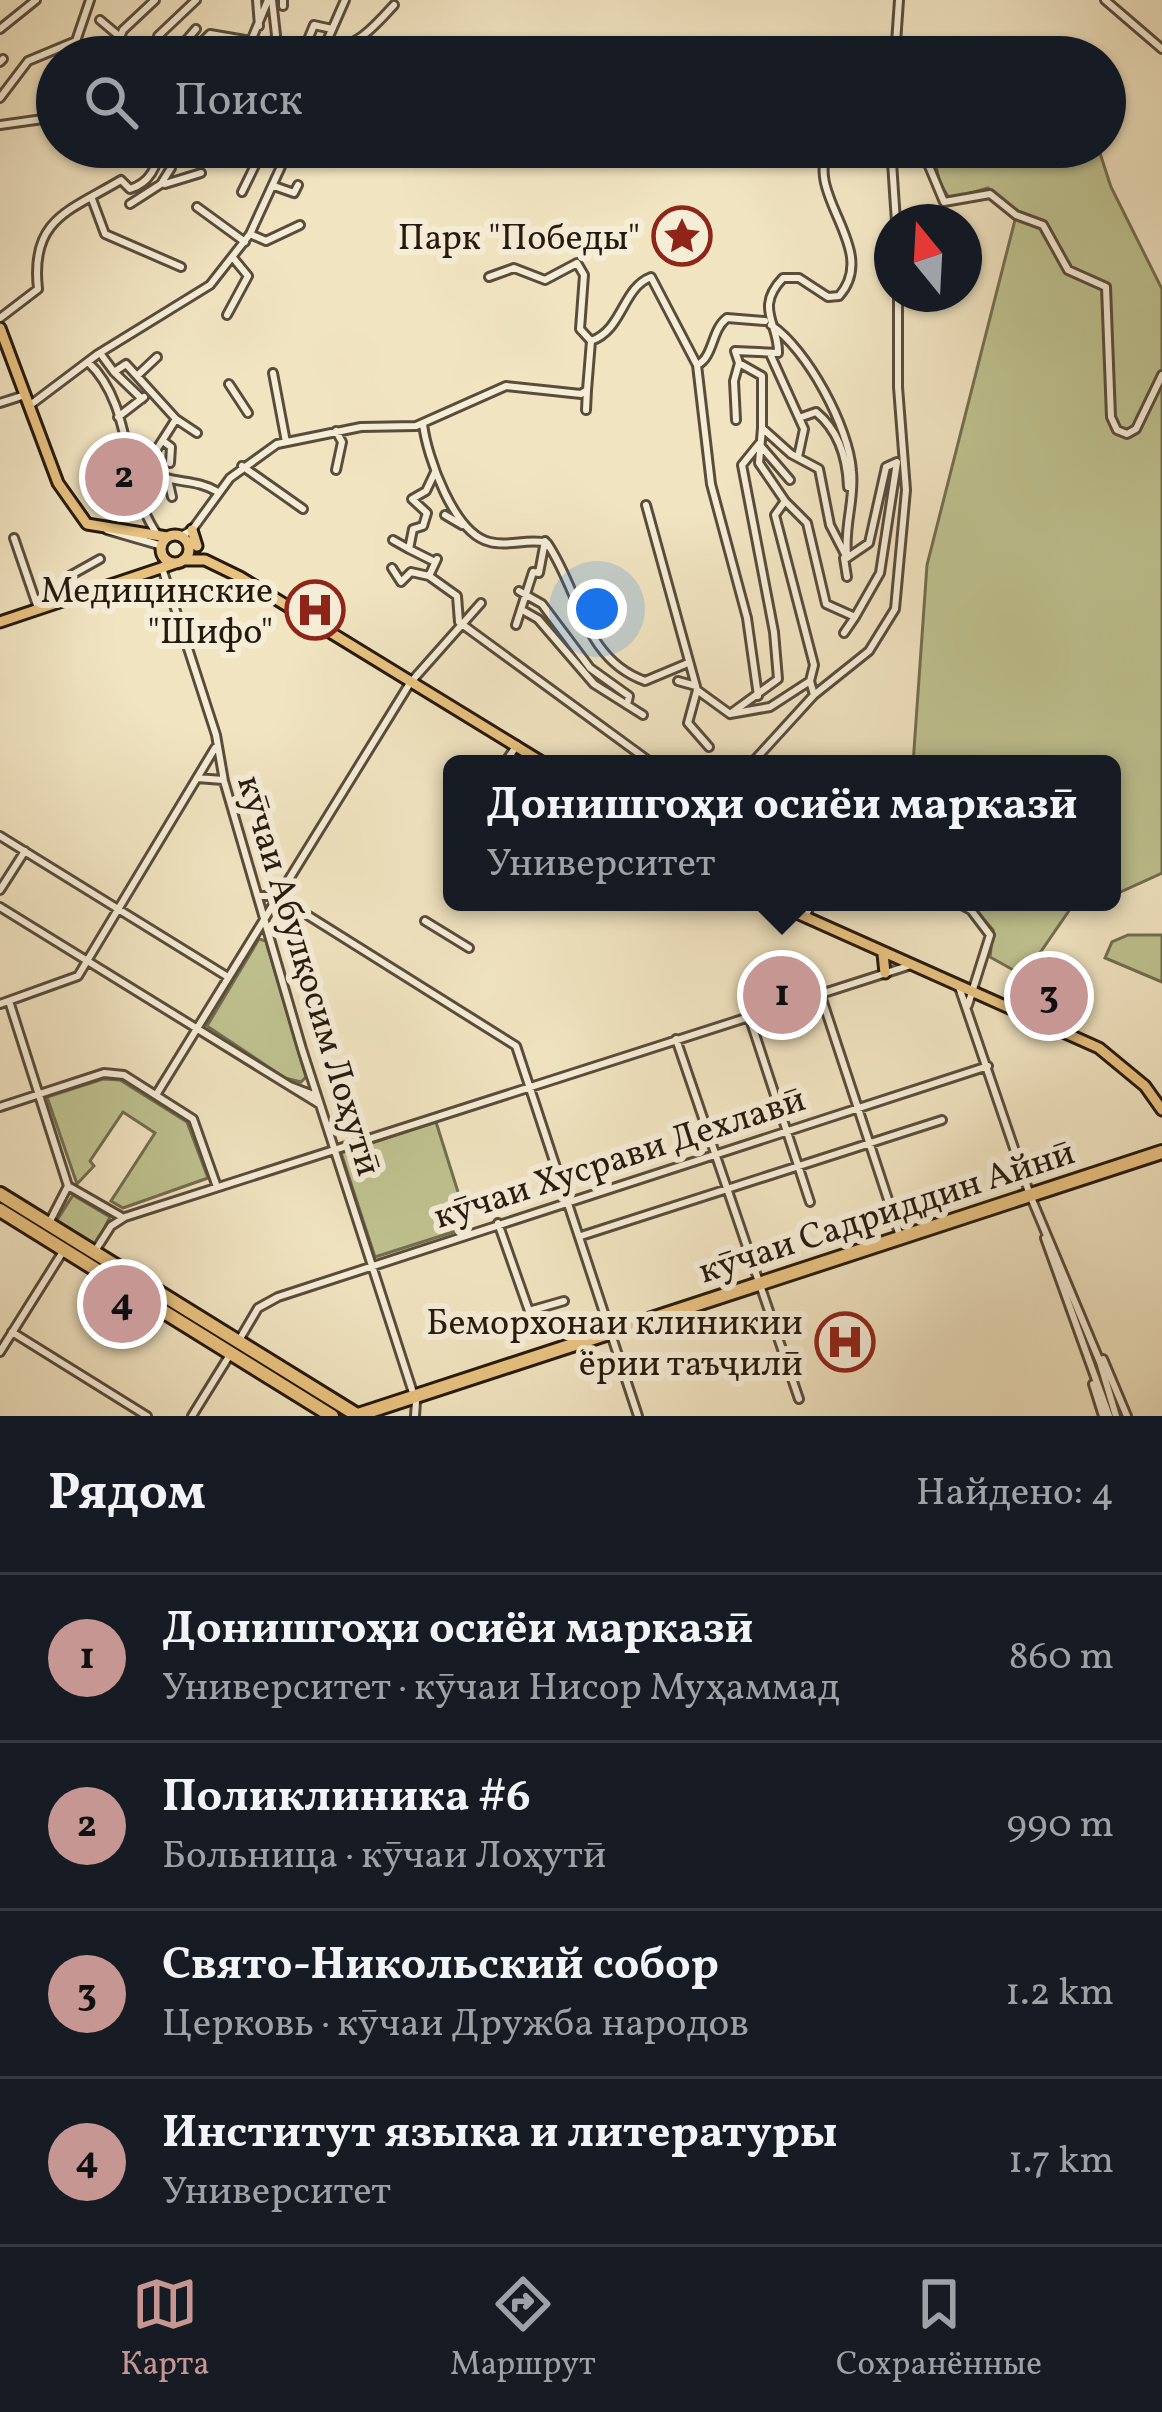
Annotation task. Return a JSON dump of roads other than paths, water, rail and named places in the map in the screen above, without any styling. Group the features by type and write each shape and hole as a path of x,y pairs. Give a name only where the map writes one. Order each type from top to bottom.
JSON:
{"highway":[{"name":"кӯчаи Садриддин Айнӣ","path":"370,1416 409,1406 445,1387 1162,1155"},
{"path":"0,1194 45,1230 356,1416"},
{"path":"0,1210 45,1230 64,1250 91,1258"},
{"path":"234,1347 332,1416"},
{"name":"кӯчаи Садриддин Айнӣ","path":"356,1416 409,1406"}],"main road":[{"path":"0,328 58,483 87,524 158,545 179,562 220,566"},
{"path":"0,622 39,610 158,545 186,535"},
{"path":"186,535 220,566 532,755"},
{"path":"179,562 189,551 186,535"},
{"path":"788,911 1099,1048 1162,1096"},
{"path":"882,975 883,954"},
{"path":"1145,1086 1162,1110"}],"street":[{"path":"0,29 36,0"},
{"path":"78,36 90,0"},
{"path":"100,20 119,36 155,0"},
{"path":"158,36 196,0"},
{"path":"252,36 270,0"},
{"path":"270,0 275,36"},
{"path":"329,36 345,0"},
{"path":"897,36 899,0"},
{"path":"1105,0 1162,49"},
{"path":"256,1 260,27"},
{"path":"362,36 394,5"},
{"path":"310,36 314,25 332,29"},
{"path":"190,36 196,29"},
{"path":"0,98 28,61 36,58"},
{"path":"0,125 36,120"},
{"path":"0,318 38,289 40,239 60,215 123,180 130,189 142,184 153,168"},
{"path":"161,184 171,168"},
{"path":"242,191 254,168"},
{"path":"0,403 27,401 179,308 234,259 281,168"},
{"path":"771,356 779,349 767,322 775,287 783,278 799,278 828,297 845,289 848,235 823,168"},
{"path":"892,168 895,204"},
{"path":"930,168 944,202 990,194 1016,215 1043,224 1071,273 1106,287 1111,417 1117,430 1124,434 1136,429 1162,375"},
{"path":"130,204 161,184 201,173"},
{"path":"274,186 294,193 298,185"},
{"path":"92,199 104,234 181,267"},
{"path":"197,207 248,238 266,241 300,225"},
{"path":"227,315 248,276 234,259"},
{"path":"489,277 514,268 545,280 577,263 584,275 580,329 590,341 586,410"},
{"path":"590,341 614,326 638,284 651,277 697,364 709,476 748,626 758,696"},
{"path":"759,755 814,695 869,651 895,608 906,524 898,312"},
{"path":"697,364 707,357 716,328 727,318 767,322 805,359 841,429 852,463 847,577"},
{"path":"771,356 740,348 734,353 739,363 762,376 759,463 807,523 826,604 855,617"},
{"path":"100,353 114,372 197,433"},
{"path":"771,356 804,433 798,457"},
{"path":"138,375 157,357"},
{"name":"кӯчаи Абулқосим Лоҳутӣ","path":"88,362 100,373 118,417 134,485 158,545 269,940 372,1266 409,1406"},
{"path":"114,372 125,363 138,375 146,396"},
{"path":"736,420 734,381 739,363"},
{"path":"273,373 286,442"},
{"path":"229,384 248,413"},
{"path":"186,535 242,466 286,442 336,431 423,424 497,387 578,394 586,390"},
{"path":"118,417 146,396"},
{"path":"799,418 816,412 833,431 846,463 849,503"},
{"path":"134,485 176,419"},
{"path":"423,424 435,472 465,534"},
{"path":"762,428 819,469 826,512 845,556"},
{"path":"336,431 342,442 336,470"},
{"path":"163,440 171,447 170,463"},
{"path":"730,714 778,676 771,614 741,470 759,444"},
{"path":"759,444 790,480"},
{"path":"845,556 869,543 886,467 901,462"},
{"path":"844,633 880,573 901,462"},
{"path":"242,466 303,509"},
{"path":"146,469 169,484 199,483 218,492"},
{"path":"409,549 413,528 423,526 427,513 412,499 426,490 435,472"},
{"path":"169,484 172,496"},
{"path":"785,501 775,515 814,665 810,681 814,695"},
{"path":"646,505 697,688 688,723 710,747"},
{"path":"445,515 492,543 544,541"},
{"path":"86,529 104,528 158,545"},
{"path":"14,538 39,610"},
{"path":"393,540 436,561 429,576"},
{"path":"544,541 594,641 621,670 645,681 688,663"},
{"path":"516,625 524,611 522,593 533,572 539,573 544,541"},
{"path":"71,595 67,577 100,560"},
{"path":"392,568 401,582 411,572 429,576 457,596 459,622 641,755"},
{"path":"522,593 542,604 594,672 629,696 627,706"},
{"path":"156,1095 410,683 459,622 481,603"},
{"path":"524,611 538,619 585,676 644,715"},
{"path":"678,681 697,688 730,714 770,707 810,681"},
{"path":"559,695 566,686"},
{"path":"125,1216 70,1191 4,1002 70,982 120,910 217,745"},
{"path":"510,755 517,745"},
{"path":"197,778 224,781"},
{"path":"0,836 228,976"},
{"path":"0,890 25,851"},
{"path":"260,896 278,896 516,1046 638,1416"},
{"path":"1,908 317,1100"},
{"path":"804,920 808,911"},
{"path":"966,911 989,932 968,1005"},
{"path":"425,921 469,948"},
{"path":"252,939 269,940"},
{"path":"882,975 895,959"},
{"path":"91,1258 111,1226 125,1216 909,965"},
{"path":"959,987 1031,1198 1098,1357 1109,1392 1109,1416"},
{"path":"821,996 902,1240"},
{"path":"748,1016 809,1202"},
{"path":"676,1039 799,1399"},
{"name":"кӯчаи Хусрави Дехлавӣ","path":"234,1347 267,1301 988,1066"},
{"path":"0,1107 111,1072 156,1095 196,1124 218,1187"},
{"path":"294,1086 310,1075"},
{"path":"581,1236 942,1120"},
{"path":"45,1230 70,1191"},
{"path":"109,1211 111,1226"},
{"path":"498,1223 529,1311 564,1301"},
{"path":"1043,1229 1109,1416"},
{"path":"0,1352 64,1250"},
{"path":"12,1332 147,1416"},
{"path":"191,1416 234,1347"},
{"path":"1094,1347 1126,1413"},
{"path":"1089,1365 1098,1357"},
{"path":"1109,1392 1126,1413"}],"place":[{"name":"Парк \"Победы\"","path":"682,236"},
{"name":"Поликлиника #6","path":"124,477"},
{"name":"Медицинские \"Шифо\"","path":"315,610"},
{"name":"Донишгоҳи осиёи марказӣ","path":"782,995"},
{"name":"Свято-Никольский собор","path":"1049,996"},
{"name":"Институт языка и литературы","path":"122,1304"},
{"name":"Беморхонаи клиникии ёрии таъҷилӣ","path":"845,1342"}]}
